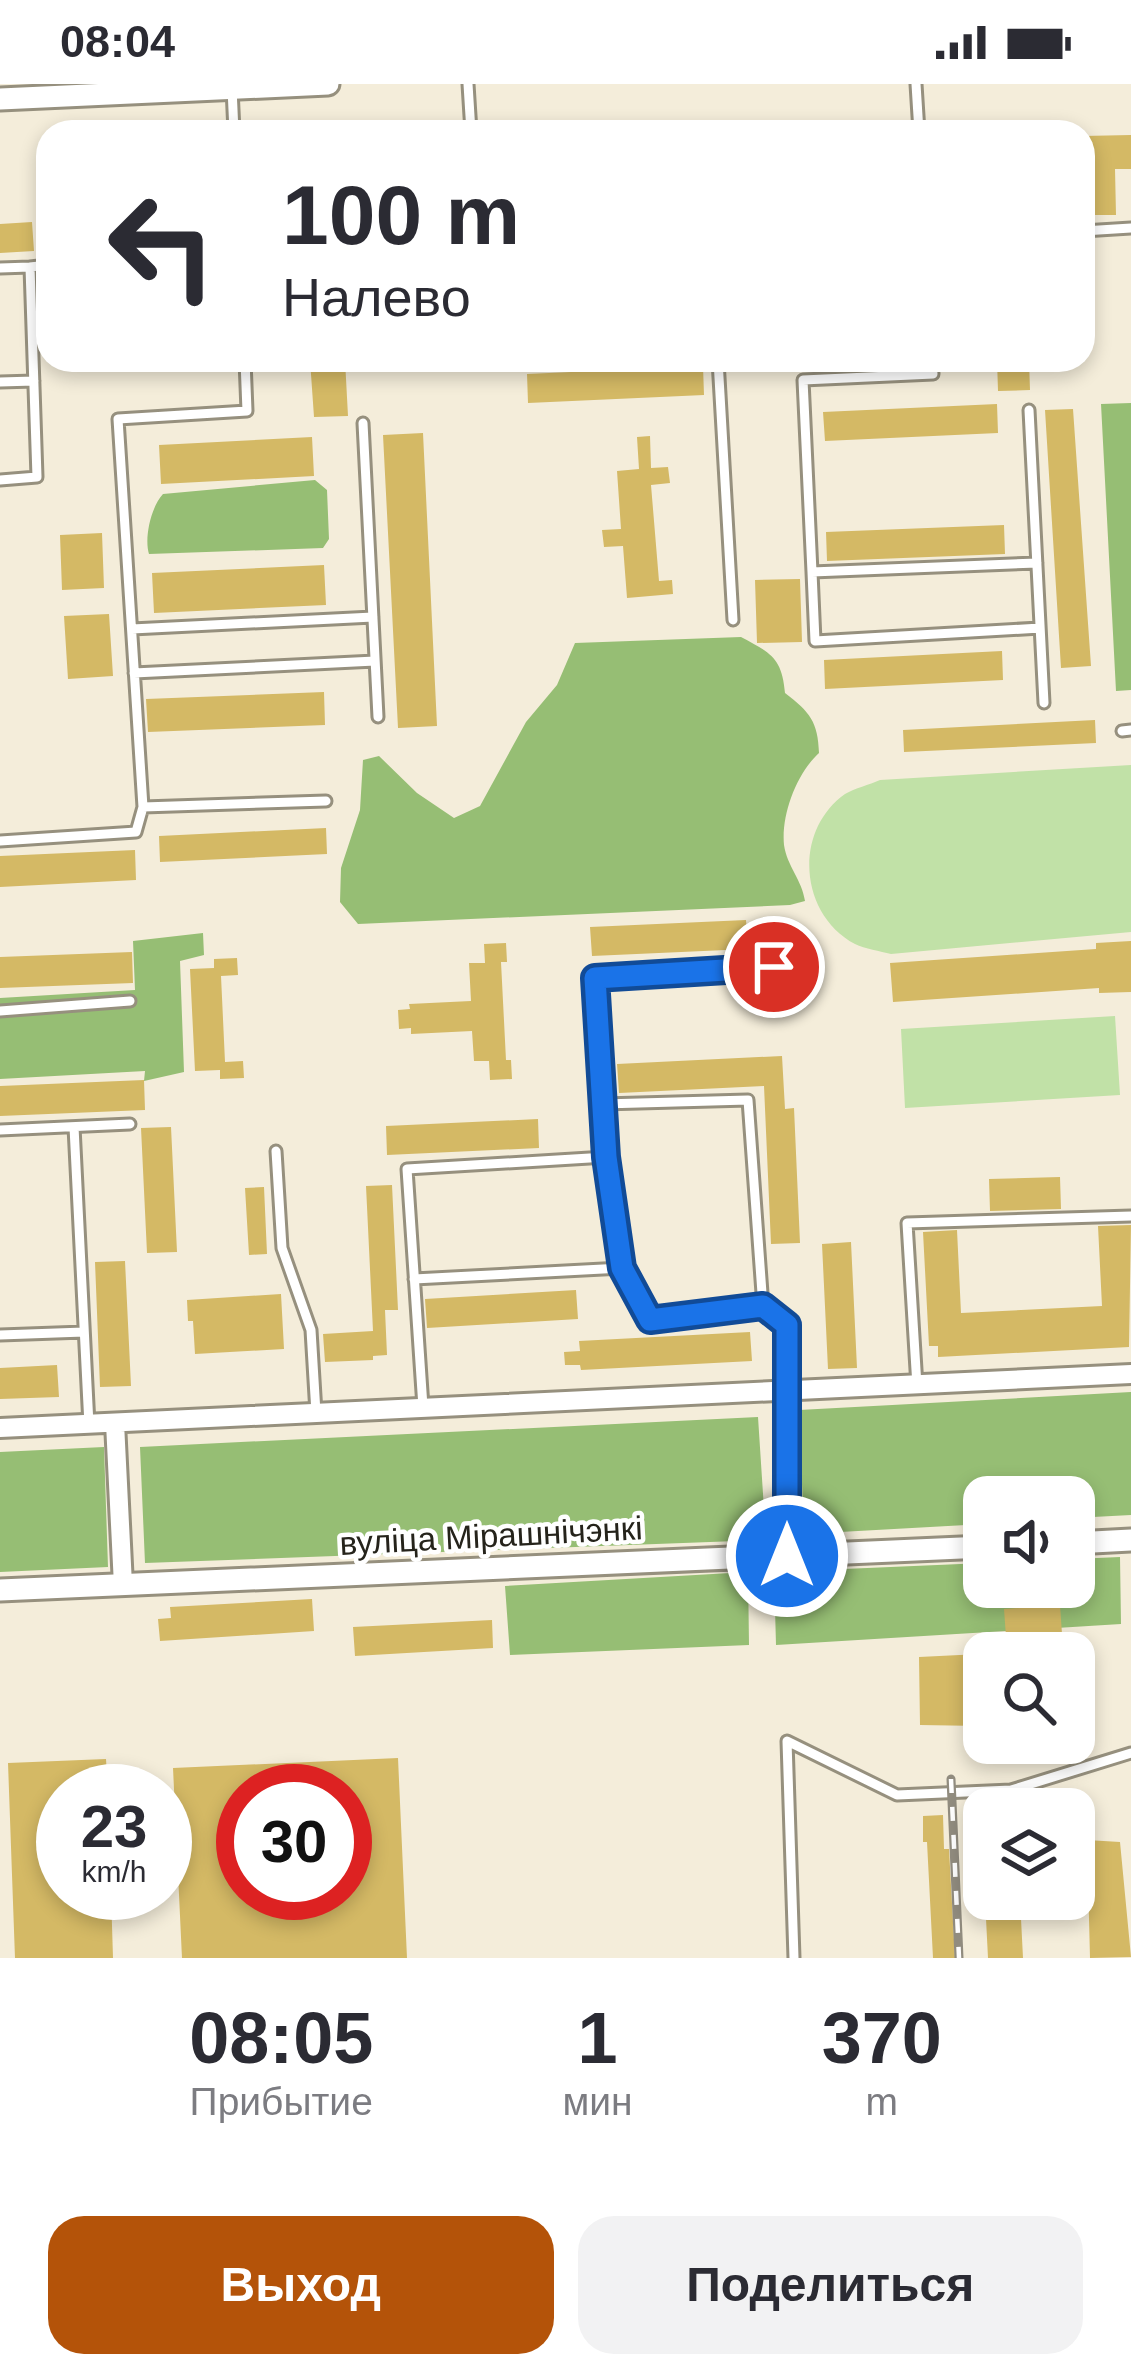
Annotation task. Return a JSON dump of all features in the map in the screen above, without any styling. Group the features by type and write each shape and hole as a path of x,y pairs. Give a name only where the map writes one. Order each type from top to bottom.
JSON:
{"street":[{"path":"0,98 328,84"},
{"path":"0,1428 1131,1374"},
{"path":"786,1391 787,1556"},
{"path":"116,1423 123,1585"},
{"path":"1095,1542 1131,1540"},
{"name":"вуліца Мірашнічэнкі","path":"0,1590 963,1548"}],"lane":[{"path":"468,84 470,120"},
{"path":"916,84 918,120"},
{"path":"232,88 233,120"},
{"path":"1095,230 1131,229"},
{"path":"0,480 38,478 30,267"},
{"path":"0,268 36,267"},
{"path":"0,841 136,832 143,807 118,419 248,411 246,372"},
{"path":"719,372 733,620"},
{"path":"933,372 803,380 815,641 1040,628"},
{"path":"0,382 34,381"},
{"path":"1029,410 1044,703"},
{"path":"363,423 378,717"},
{"path":"710,458 724,457"},
{"path":"714,532 728,531"},
{"path":"812,572 1037,562"},
{"path":"132,629 373,617"},
{"path":"134,673 375,661"},
{"path":"143,807 326,801"},
{"path":"774,967 595,978 606,1157 622,1268 650,1320 763,1306 787,1325 786,1391"},
{"path":"0,1011 130,1001"},
{"path":"603,1104 748,1100 763,1306"},
{"path":"0,1130 130,1124"},
{"path":"74,1127 88,1424"},
{"path":"276,1151 282,1248 311,1330 316,1413"},
{"path":"423,1407 407,1169 606,1157"},
{"path":"917,1386 907,1223 1131,1216"},
{"path":"414,1279 622,1268"},
{"path":"0,1335 84,1332"},
{"path":"794,1958 787,1741 897,1796 1011,1790 1131,1753"}],"green space":[{"path":"1131,403 1131,690 1116,691 1101,404"},
{"path":"315,480 327,490 329,539 323,548 149,554 150,523 163,494"},
{"path":"741,637 773,658 785,693 806,712 817,733 819,753 797,783 784,833 786,853 805,901 358,924 340,902 341,868 360,810 363,760 379,756 417,793 454,818 480,806 526,722 557,685 575,643"},
{"path":"1131,765 1131,932 891,954 859,946 822,913 810,872 811,850 828,810 853,790 880,780"},
{"path":"203,933 204,955 180,961 184,1072 144,1081 145,1071 0,1079 0,998 135,990 133,941"},
{"path":"1115,1016 1120,1095 905,1108 901,1029"},
{"path":"1131,1392 1131,1515 1095,1517 1095,1476 963,1476 963,1525 804,1534 799,1410"},
{"path":"758,1417 766,1540 145,1563 140,1447"},
{"path":"104,1447 108,1567 0,1572 0,1452"},
{"path":"1120,1557 1121,1624 776,1645 774,1572 963,1564 963,1608 1095,1608 1095,1558"},
{"path":"748,1572 749,1645 510,1655 505,1586"}],"building":[{"path":"1131,135 1131,169 1115,169 1116,215 1095,215 1095,136"},
{"path":"32,222 34,251 0,253 0,224"},
{"path":"311,372 346,372 348,416 314,417"},
{"path":"703,372 704,395 528,403 527,374"},
{"path":"997,372 1029,372 1030,390 998,391"},
{"path":"997,404 998,433 825,441 823,412"},
{"path":"1073,409 1091,666 1061,668 1045,410"},
{"path":"423,433 437,726 398,728 383,435"},
{"path":"650,436 651,468 668,467 670,483 651,485 659,581 672,580 673,594 627,598 623,546 604,547 602,530 621,529 617,471 639,469 637,437"},
{"path":"312,437 314,476 161,484 159,445"},
{"path":"1004,525 1005,554 827,561 826,532"},
{"path":"102,533 104,588 62,590 60,535"},
{"path":"324,565 326,605 154,613 152,573"},
{"path":"800,579 802,642 757,643 755,580"},
{"path":"109,614 113,676 68,679 64,616"},
{"path":"1002,651 1003,680 825,689 824,660"},
{"path":"324,692 325,725 148,732 146,699"},
{"path":"1095,720 1096,743 904,752 903,730"},
{"path":"326,828 327,854 160,862 159,836"},
{"path":"135,850 136,880 0,887 0,856"},
{"path":"746,920 748,949 592,956 590,927"},
{"path":"1131,941 1131,992 1099,993 1099,988 893,1002 890,963 1096,949 1096,943"},
{"path":"506,943 507,962 501,962 506,1060 511,1060 512,1079 490,1080 489,1061 474,1061 472,1031 411,1034 411,1028 399,1029 398,1010 410,1009 409,1004 471,1001 469,963 485,963 484,944"},
{"path":"132,952 133,983 0,988 0,957"},
{"path":"237,958 238,975 221,976 225,1062 243,1061 244,1078 220,1079 220,1070 195,1071 190,969 214,968 214,959"},
{"path":"782,1056 785,1109 794,1108 800,1243 771,1244 764,1086 619,1093 617,1064"},
{"path":"144,1080 145,1110 0,1116 0,1086"},
{"path":"538,1119 539,1148 387,1155 386,1126"},
{"path":"171,1127 177,1252 147,1253 141,1128"},
{"path":"1060,1177 1061,1209 990,1211 989,1179"},
{"path":"392,1185 398,1310 385,1310 387,1355 325,1362 323,1334 373,1331 366,1186"},
{"path":"264,1187 267,1254 249,1255 245,1188"},
{"path":"1131,1225 1129,1347 938,1357 938,1346 929,1346 923,1232 957,1230 961,1313 1102,1306 1098,1226"},
{"path":"851,1242 857,1368 828,1369 822,1244"},
{"path":"125,1261 131,1386 100,1387 95,1262"},
{"path":"576,1290 578,1319 427,1328 425,1299"},
{"path":"281,1294 284,1349 195,1354 187,1300"},
{"path":"750,1332 752,1361 581,1370 580,1365 565,1365 564,1352 580,1351 579,1341"},
{"path":"57,1365 59,1397 0,1399 0,1368"},
{"path":"312,1599 314,1631 160,1641 158,1619 171,1618 170,1607"},
{"path":"1060,1608 1062,1632 1006,1632 1004,1609"},
{"path":"492,1620 493,1648 355,1656 353,1627"},
{"path":"963,1655 963,1726 920,1725 919,1657"},
{"path":"398,1758 407,1958 182,1958 180,1920 192,1920 192,1767 216,1766 216,1920 372,1920 372,1764 263,1764"},
{"path":"106,1759 106,1764 36,1764 36,1920 112,1920 113,1958 15,1958 8,1763"},
{"path":"943,1815 955,1958 933,1958 927,1842 923,1842 923,1816"},
{"path":"1095,1840 1120,1842 1131,1957 1090,1958"},
{"path":"986,1920 1021,1920 1023,1958 988,1958"}],"railway":[{"path":"951,1779 959,1958"}],"route":[{"path":"774,967 595,978 606,1157 622,1268 650,1320 763,1306 787,1325 787,1556"}]}
